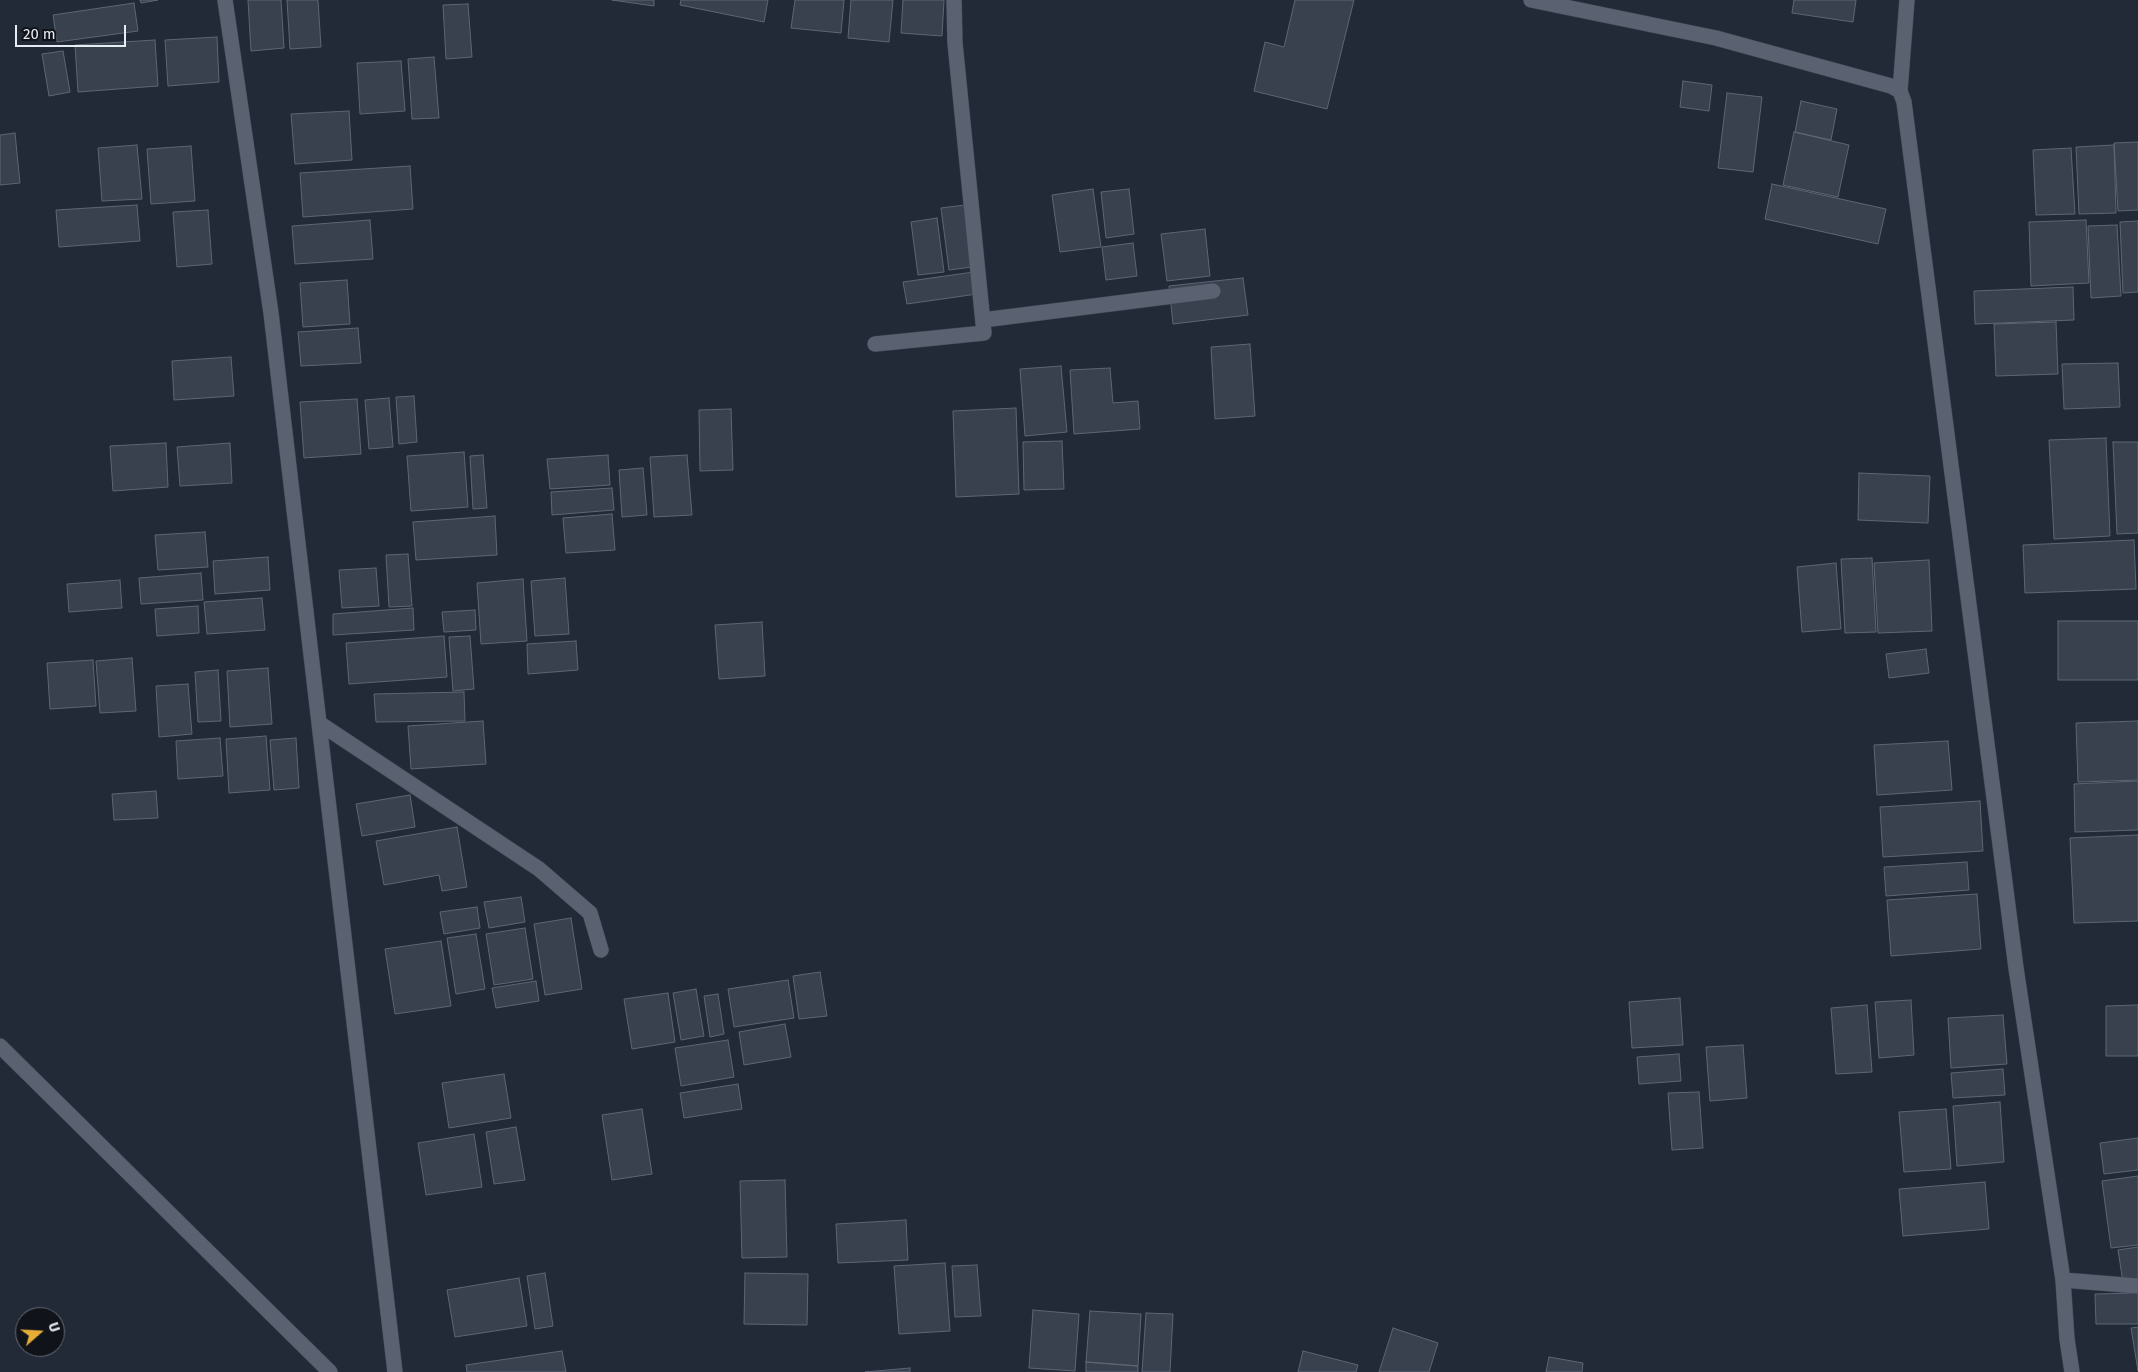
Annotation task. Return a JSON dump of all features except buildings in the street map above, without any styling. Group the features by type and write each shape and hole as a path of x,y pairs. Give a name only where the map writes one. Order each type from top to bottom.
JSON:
{"street":[{"path":"225,0 271,314 395,1372"},
{"path":"875,344 984,333 955,43 954,0"},
{"path":"1531,0 1716,38 1892,86 1900,91"},
{"path":"1907,0 1900,91 1907,122 2016,968 2063,1280 2072,1372"},
{"path":"982,320 1213,291"},
{"path":"319,722 539,869 590,912 601,950"},
{"path":"0,1046 330,1372"},
{"path":"2063,1280 2138,1286"}]}
